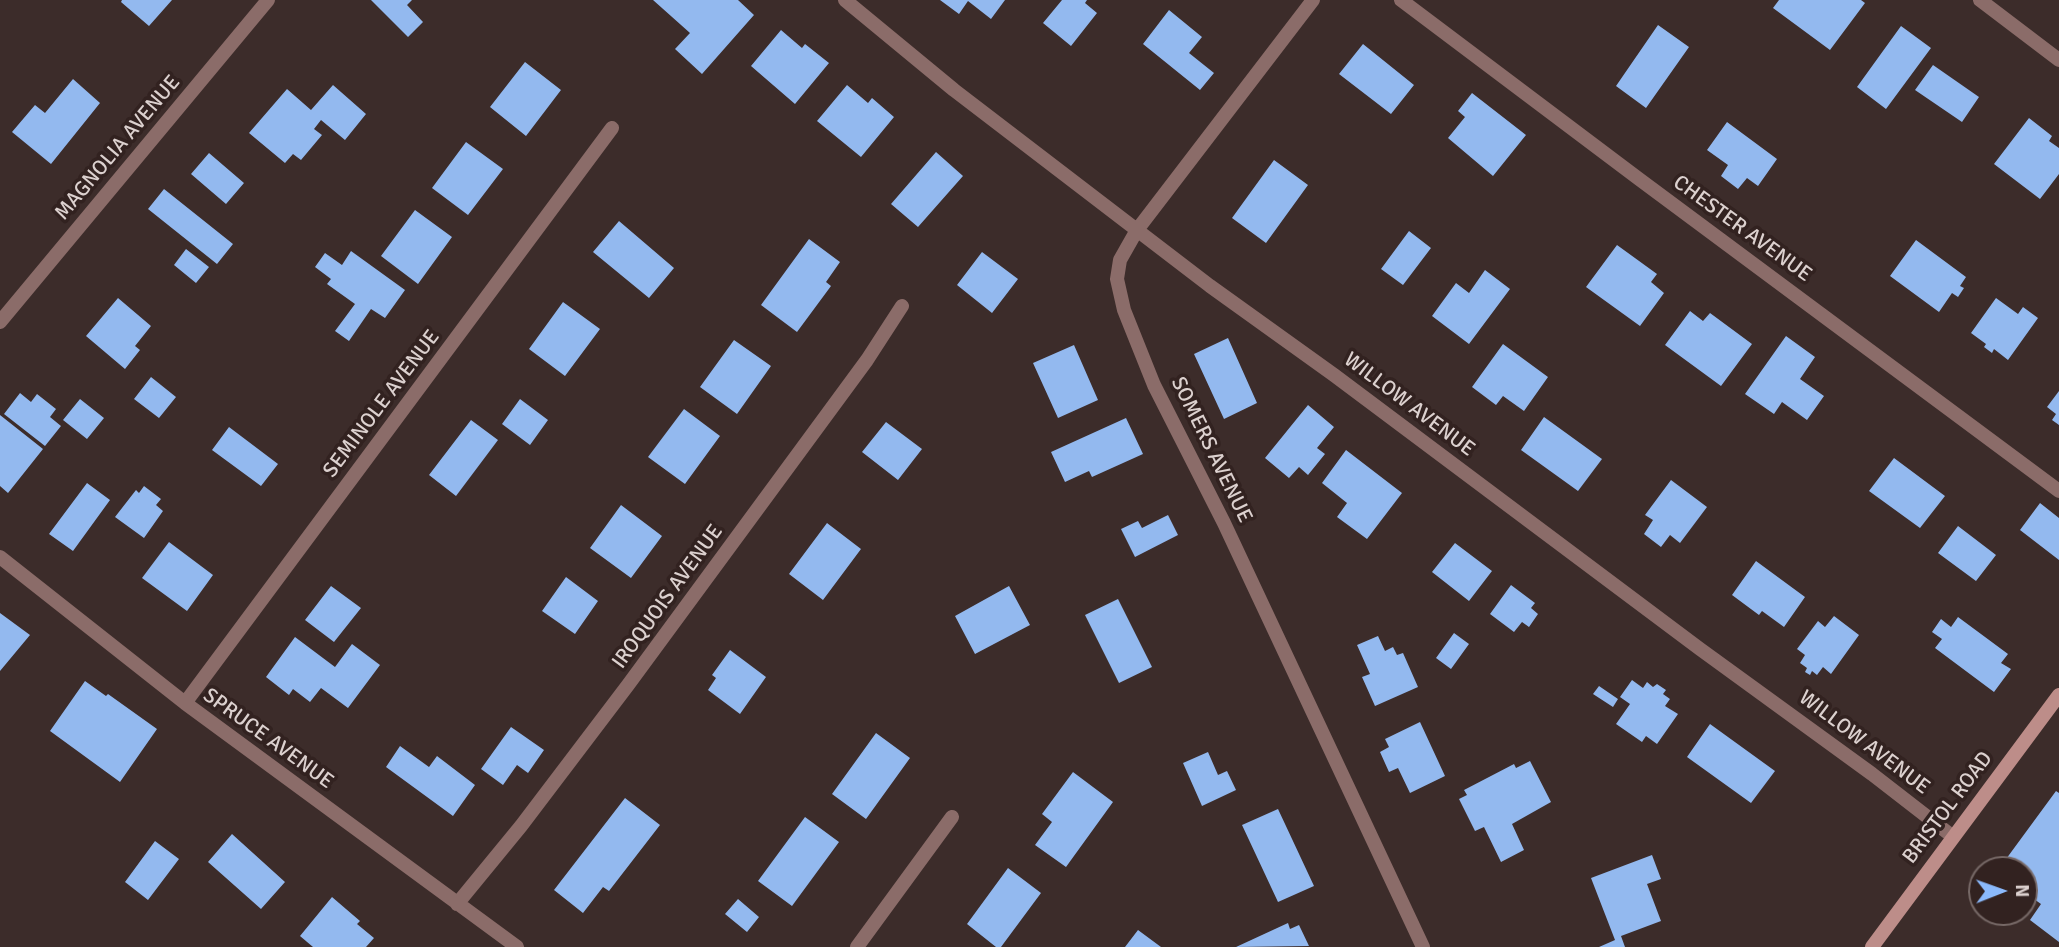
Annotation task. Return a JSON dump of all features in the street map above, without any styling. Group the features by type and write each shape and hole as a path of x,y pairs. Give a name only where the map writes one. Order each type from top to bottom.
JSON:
{"main road":[{"name":"BRISTOL ROAD","path":"1872,947 2059,695"}],"street":[{"name":"MAGNOLIA AVENUE","path":"0,322 268,0"},
{"name":"WILLOW AVENUE","path":"845,0 954,90 1138,230 1952,836"},
{"name":"SOMERS AVENUE","path":"1313,0 1138,230 1120,260 1117,279 1124,310 1154,385 1224,523 1423,947"},
{"name":"CHESTER AVENUE","path":"1401,0 2059,491"},
{"path":"1980,0 2059,60"},
{"name":"SEMINOLE AVENUE","path":"184,704 612,128"},
{"name":"IROQUOIS AVENUE","path":"457,904 521,826 628,685 867,360 902,306"},
{"name":"SPRUCE AVENUE","path":"0,557 184,704 517,947"},
{"path":"857,947 952,817"}],"building":[{"path":"172,0 149,26 121,2"},
{"path":"371,0 412,0 407,5 423,22 408,37"},
{"path":"653,0 738,0 754,15 702,74 675,49 690,33"},
{"path":"940,0 1005,0 991,19 968,1 959,14"},
{"path":"1062,0 1087,0 1085,3 1097,13 1071,46 1043,23"},
{"path":"1779,0 1861,0 1865,3 1830,50 1773,8"},
{"path":"1169,10 1202,37 1189,53 1214,73 1200,90 1143,44"},
{"path":"1658,25 1689,47 1646,108 1616,86"},
{"path":"1901,26 1931,48 1886,109 1857,87"},
{"path":"781,30 802,48 805,44 829,63 795,104 751,66"},
{"path":"1363,44 1414,85 1391,114 1339,74"},
{"path":"525,62 561,90 526,136 490,107"},
{"path":"1933,65 1979,97 1962,122 1915,90"},
{"path":"73,79 100,103 51,164 12,132 35,105 45,113"},
{"path":"333,85 366,114 345,140 321,120 314,129 322,135 301,160 293,154 285,163 249,133 287,89 311,110"},
{"path":"847,85 868,103 872,98 894,117 861,157 817,121"},
{"path":"1472,93 1526,135 1493,176 1448,138 1465,117 1458,111"},
{"path":"2029,118 2052,136 2049,141 2059,148 2059,174 2040,199 1994,164"},
{"path":"1727,122 1777,159 1758,186 1747,178 1738,189 1721,176 1728,165 1707,150"},
{"path":"466,142 503,169 468,215 432,188"},
{"path":"936,152 963,176 918,227 891,204"},
{"path":"209,153 244,183 226,204 191,174"},
{"path":"1274,160 1308,185 1266,243 1232,218"},
{"path":"164,189 233,244 217,264 148,209"},
{"path":"415,210 452,237 418,284 381,256"},
{"path":"619,221 674,268 649,298 593,252"},
{"path":"1409,231 1431,248 1403,285 1381,269"},
{"path":"809,239 840,262 826,282 831,286 797,332 761,305"},
{"path":"1916,240 1966,277 1960,286 1964,288 1958,297 1952,293 1939,312 1890,276"},
{"path":"1617,245 1657,274 1651,282 1664,293 1640,326 1586,287"},
{"path":"186,249 209,267 196,283 174,265"},
{"path":"351,251 405,290 385,318 371,309 349,341 335,331 355,304 327,284 331,279 315,267 325,253 342,265"},
{"path":"982,252 1018,279 992,313 957,285"},
{"path":"1485,270 1510,289 1469,344 1432,316 1456,283 1469,293"},
{"path":"118,298 151,326 135,346 140,350 125,369 86,336"},
{"path":"1996,298 2018,314 2023,307 2038,318 2008,360 1994,349 1992,353 1984,347 1986,344 1971,333"},
{"path":"563,302 600,329 565,376 529,349"},
{"path":"1690,311 1703,321 1710,313 1752,344 1721,386 1665,345"},
{"path":"1786,336 1815,357 1800,379 1824,396 1807,420 1782,402 1774,414 1745,394"},
{"path":"1228,338 1257,403 1224,419 1194,354"},
{"path":"734,340 771,366 737,414 700,387"},
{"path":"1503,344 1548,377 1524,411 1503,396 1496,405 1472,387"},
{"path":"1074,345 1098,400 1058,418 1033,363"},
{"path":"151,377 176,397 159,418 134,399"},
{"path":"2059,391 2059,425 2052,420 2056,414 2047,407"},
{"path":"20,393 31,402 37,394 56,409 50,417 61,426 45,446 4,414"},
{"path":"80,399 104,418 87,439 63,420"},
{"path":"520,399 548,420 530,445 502,424"},
{"path":"1308,405 1334,427 1317,448 1325,454 1308,475 1299,467 1289,478 1265,458"},
{"path":"684,409 720,436 685,484 648,457"},
{"path":"0,415 43,449 8,493 0,486"},
{"path":"1544,417 1602,459 1578,491 1521,450"},
{"path":"1126,418 1143,454 1092,477 1089,471 1065,482 1051,452"},
{"path":"471,420 498,440 456,496 429,475"},
{"path":"886,422 922,449 898,480 862,452"},
{"path":"229,427 278,464 261,486 212,450"},
{"path":"1346,450 1402,493 1367,539 1337,517 1347,503 1322,483"},
{"path":"1894,458 1945,496 1920,528 1869,491"},
{"path":"1671,480 1707,507 1680,543 1670,535 1661,547 1644,534 1653,520 1645,515"},
{"path":"87,483 110,500 73,551 49,534"},
{"path":"144,486 161,499 156,505 163,511 144,538 115,517 136,490 139,493"},
{"path":"2040,503 2059,518 2059,560 2020,530"},
{"path":"621,505 662,536 631,578 590,548"},
{"path":"1168,515 1178,535 1135,557 1121,529 1138,521 1142,528"},
{"path":"827,523 861,549 823,600 789,574"},
{"path":"1958,526 1996,555 1976,581 1938,553"},
{"path":"169,542 213,575 187,611 142,578"},
{"path":"1455,543 1492,571 1469,601 1432,572"},
{"path":"1756,561 1805,597 1784,627 1762,611 1759,615 1732,595"},
{"path":"566,577 598,601 575,634 542,611"},
{"path":"1511,585 1535,603 1531,608 1538,614 1529,627 1522,622 1514,632 1490,614"},
{"path":"331,586 361,608 334,642 305,620"},
{"path":"1009,586 1030,625 975,654 955,616"},
{"path":"1118,599 1152,667 1119,683 1085,615"},
{"path":"0,613 30,635 0,671"},
{"path":"1834,616 1859,635 1831,674 1823,667 1817,675 1812,671 1810,675 1805,672 1807,668 1800,663 1805,655 1797,649 1818,621 1825,627"},
{"path":"1958,617 2008,654 2001,663 2011,669 1994,692 1935,648 1942,639 1932,632 1941,619 1951,627"},
{"path":"1454,633 1469,644 1451,669 1436,658"},
{"path":"1378,636 1385,651 1393,647 1397,655 1403,653 1418,687 1375,706 1362,677 1370,674 1357,645"},
{"path":"295,637 335,667 352,644 380,665 348,708 321,688 310,702 293,689 289,695 266,677"},
{"path":"730,650 766,677 740,714 708,690 716,678 712,675"},
{"path":"1632,680 1643,688 1647,682 1653,687 1657,684 1666,690 1663,694 1670,699 1665,706 1678,714 1657,744 1646,736 1642,742 1616,724 1630,704 1620,697"},
{"path":"85,681 157,729 120,782 50,731"},
{"path":"1599,686 1618,699 1613,707 1593,694"},
{"path":"1420,722 1445,776 1410,793 1398,768 1389,772 1380,752 1389,747 1385,739"},
{"path":"1710,724 1775,771 1751,803 1687,757"},
{"path":"511,727 544,750 528,773 517,765 503,785 481,769"},
{"path":"876,733 910,758 866,819 832,794"},
{"path":"400,746 429,767 437,756 475,785 453,816 386,767"},
{"path":"1208,752 1218,775 1227,771 1236,790 1202,806 1183,763"},
{"path":"1530,761 1551,802 1512,824 1524,850 1501,862 1484,827 1475,831 1459,799 1467,795 1464,790 1514,764 1516,768"},
{"path":"1073,772 1113,802 1066,867 1035,845 1052,822 1042,814"},
{"path":"2056,791 2059,793 2059,942 2038,926 2038,908 2041,904 2038,902 2038,856 2008,856"},
{"path":"625,798 660,825 609,891 603,887 583,913 554,890"},
{"path":"1278,809 1314,886 1278,902 1242,825"},
{"path":"805,817 839,842 792,906 758,881"},
{"path":"232,834 285,882 261,909 208,862"},
{"path":"155,841 179,859 148,900 125,882"},
{"path":"1652,855 1661,879 1647,884 1661,921 1621,936 1625,947 1599,947 1615,940 1591,878"},
{"path":"1008,868 1041,893 1001,947 996,947 967,924"},
{"path":"332,897 360,921 357,924 374,938 366,947 313,947 300,936"},
{"path":"738,899 759,917 747,932 725,914"},
{"path":"1288,923 1290,929 1299,925 1309,946 1236,947"},
{"path":"1138,930 1161,947 1125,947"}]}
